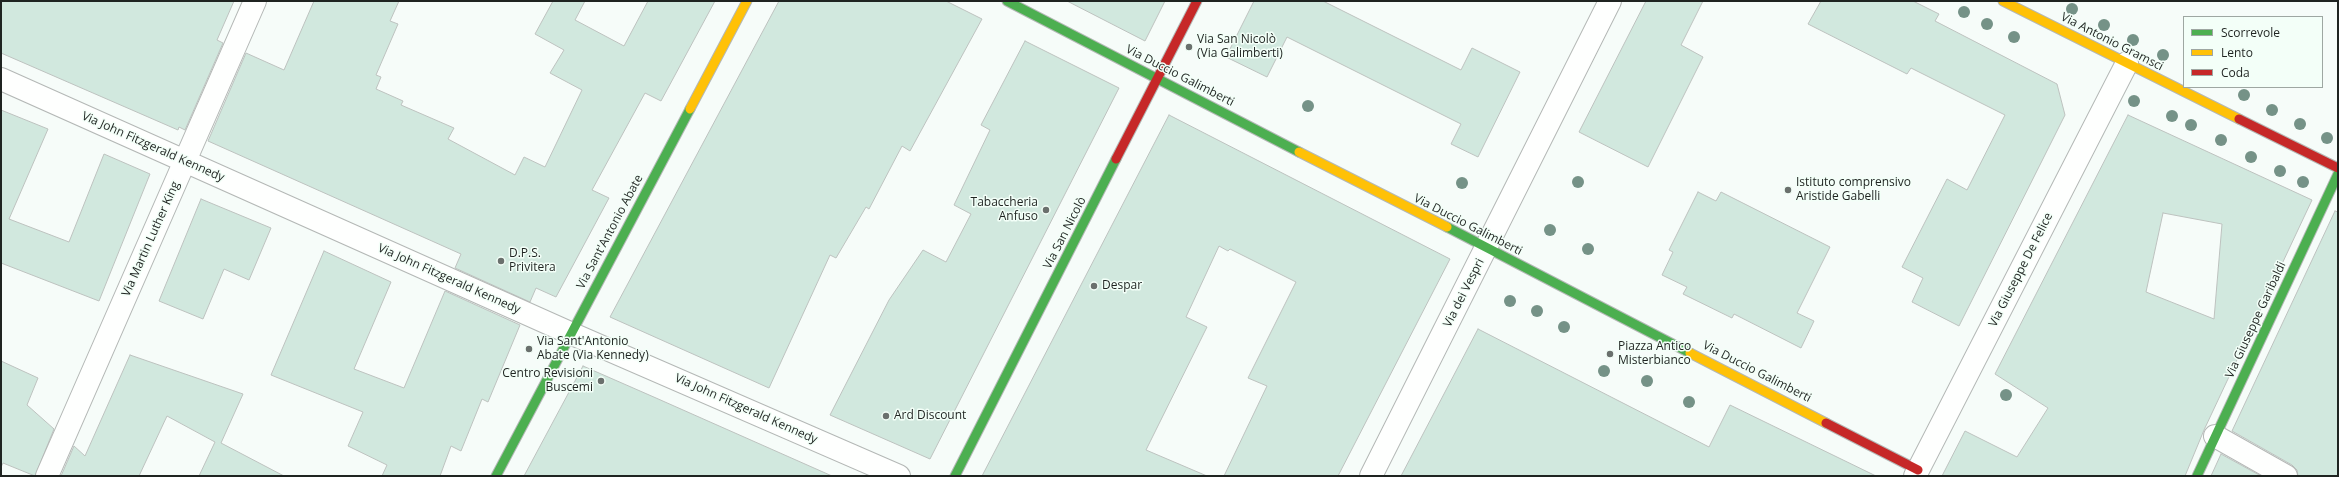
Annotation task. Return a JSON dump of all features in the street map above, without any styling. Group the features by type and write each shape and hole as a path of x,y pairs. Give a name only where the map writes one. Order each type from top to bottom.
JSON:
{"street":[{"name":"Via Martin Luther King","path":"47,476 255,1"},
{"name":"Via Sant'Antonio Abate","path":"496,476 570,333 747,1"},
{"name":"Via Duccio Galimberti","path":"1007,1 1486,248 1917,473"},
{"name":"Via San Nicolò","path":"954,476 1197,1"},
{"name":"Via dei Vespri","path":"1370,476 1610,1"},
{"name":"Via Antonio Gramsci","path":"2003,1 2338,168"},
{"name":"Via Giuseppe De Felice","path":"1917,473 2127,63"},
{"name":"Via John Fitzgerald Kennedy","path":"1,79 570,333 899,476"},
{"name":"Via Giuseppe Garibaldi","path":"2197,476 2338,174"},
{"path":"2215,436 2286,476"}],"building":[{"path":"1,1 234,1 217,40 223,43 185,130 179,127 178,130 1,53"},
{"path":"314,1 399,1 390,21 398,24 376,75 381,77 376,89 403,101 401,105 454,128 448,139 515,175 524,157 545,167 582,90 550,73 564,50 535,34 553,1 585,1 575,20 624,46 648,1 715,1 661,101 645,93 592,190 609,198 556,297 536,288 530,302 455,268 461,254 208,141 246,53 284,70"},
{"path":"779,1 946,1 982,19 910,151 902,146 869,209 866,207 836,258 830,255 769,388 610,317"},
{"path":"1067,1 1165,1 1145,41"},
{"path":"1254,1 1323,1 1461,70 1472,48 1520,72 1478,157 1451,144 1461,124 1287,37 1267,77 1226,57"},
{"path":"1646,1 1703,1 1681,45 1703,57 1648,167 1579,132"},
{"path":"1821,1 1913,1 1939,14 1935,21 2057,84 2065,115 1959,326 1912,302 1923,278 1902,267 1947,179 1967,190 2005,115 1911,68 1907,74 1808,24"},
{"path":"1025,41 1119,88 930,459 830,415 889,300 923,250 946,262 971,214 954,205 990,130 981,125"},
{"path":"1,110 48,129 9,219 69,242 104,154 150,174 99,301 1,263"},
{"path":"1169,115 1450,259 1338,476 1224,476 1267,386 1248,378 1296,282 1230,249 1228,251 1219,246 1186,317 1207,327 1146,450 1207,476 982,476"},
{"path":"2128,115 2312,200 2204,430 2185,476 1942,476 1965,431 2017,457 2048,408 1995,374","holes":["2163,213 2222,224 2214,319 2146,292"]},
{"path":"1698,192 1716,201 1721,192 1830,247 1797,313 1814,321 1801,348 1734,314 1732,318 1683,294 1687,287 1662,275 1673,252 1669,250"},
{"path":"201,199 271,228 249,280 224,269 203,319 159,301"},
{"path":"2335,211 2338,212 2338,476 2298,476 2297,470 2292,465 2232,431"},
{"path":"324,251 391,282 354,369 404,388 445,291 520,325 488,402 482,399 461,451 451,446 440,476 382,476 387,465 348,446 363,412 271,375"},
{"path":"1478,329 1709,447 1730,405 1876,476 1401,476"},
{"path":"130,355 243,394 221,443 284,476 199,476 215,442 167,416 139,476 61,476 74,446 85,456"},
{"path":"1,361 38,378 27,405 54,429 35,476 3,463 1,467"},
{"path":"583,366 656,398 832,476 524,476"},
{"path":"2221,454 2261,476 2211,476"}],"traffic: fast":[{"path":"1007,1 1299,152"},
{"path":"496,476 690,109"},
{"path":"955,476 1116,159"},
{"path":"2197,476 2338,174"},
{"path":"1447,227 1690,353"}],"traffic: slow":[{"path":"690,109 747,1"},
{"path":"2003,1 2239,119"},
{"path":"1299,152 1447,227"},
{"path":"1690,353 1826,423"}],"traffic: jam":[{"path":"1116,159 1197,1"},
{"path":"2239,119 2338,168"},
{"path":"1826,423 1918,470"}],"place":[{"name":"Via San Nicolò (Via Galimberti)","path":"1189,47"},
{"name":"Istituto comprensivo Aristide Gabelli","path":"1788,190"},
{"name":"Tabaccheria Anfuso","path":"1046,210"},
{"name":"D.P.S. Privitera","path":"501,261"},
{"name":"Despar","path":"1094,286"},
{"name":"Via Sant'Antonio Abate (Via Kennedy)","path":"529,349"},
{"name":"Piazza Antico Misterbianco","path":"1610,354"},
{"name":"Centro Revisioni Buscemi","path":"601,381"},
{"name":"Ard Discount","path":"886,416"}]}
